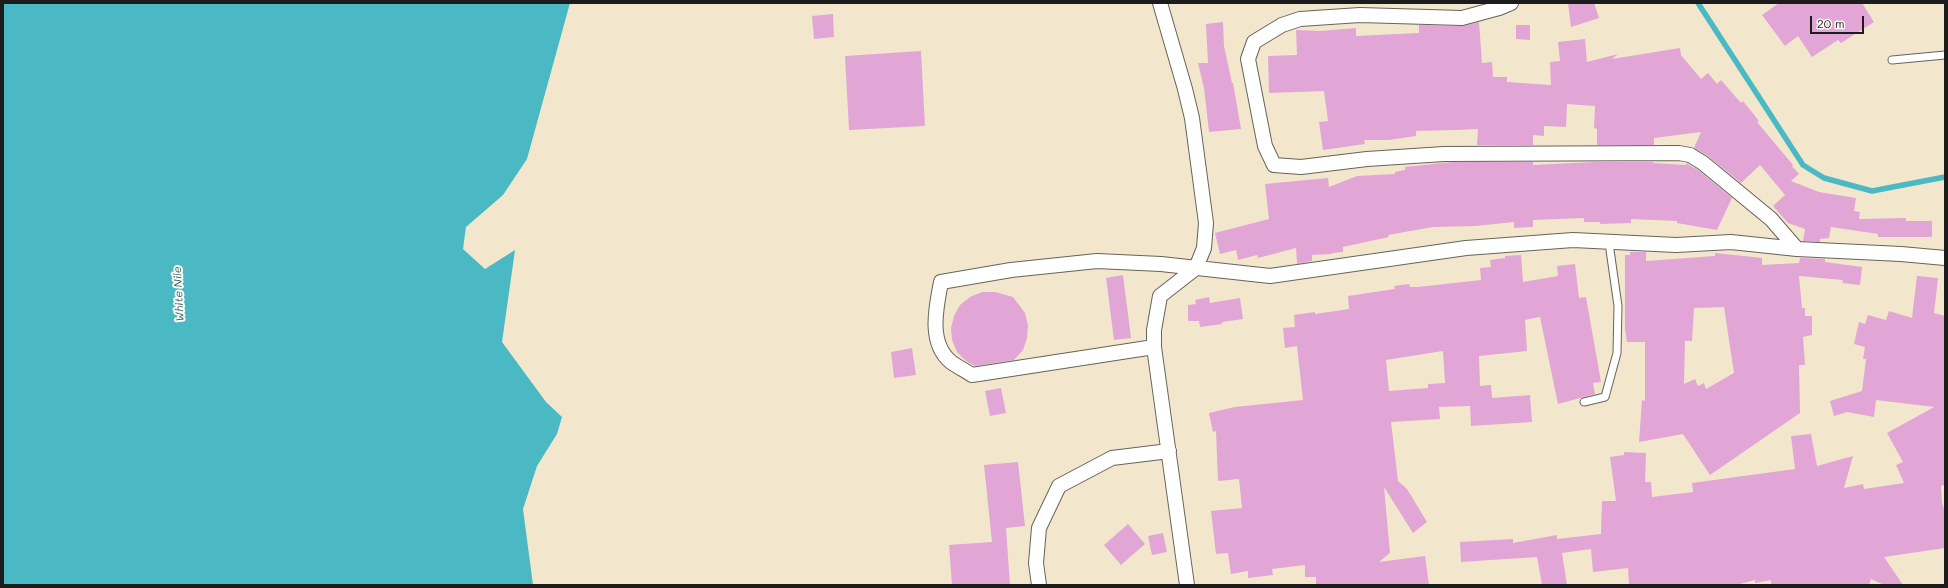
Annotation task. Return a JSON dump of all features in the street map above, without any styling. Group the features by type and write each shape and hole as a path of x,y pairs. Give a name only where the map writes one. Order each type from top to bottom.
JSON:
{"street":[{"path":"1160,3 1190,111 1206,223 1204,248 1196,268 1160,296 1154,330 1154,347 1187,585"},
{"path":"1512,3 1462,18 1360,14 1300,19 1282,25 1254,42 1248,59 1265,146 1274,165 1301,167 1367,159 1444,154 1678,153 1690,155 1704,163 1770,219 1796,249"},
{"path":"1154,347 972,375 950,361 937,340 935,310 941,282 1011,270 1097,261 1161,264 1270,276 1466,248 1573,240 1609,243 1676,245 1731,242 1796,249 1901,254 1945,258"},
{"path":"1040,585 1036,563 1038,528 1059,486 1112,458 1169,451"}],"lane":[{"path":"1892,60 1945,55"},
{"path":"1584,402 1605,397 1617,352 1618,306 1609,243"}],"water":[{"name":"White Nile","path":"3,3 570,3 527,159 503,195 466,227 463,249 485,269 515,250 502,342 546,402 562,417 557,434 537,466 523,509 533,585 3,585"}],"building":[{"path":"1568,3 1594,3 1599,18 1571,27"},
{"path":"1779,3 1862,3 1874,22 1841,43 1838,40 1812,57 1798,36 1785,46 1762,15"},
{"path":"833,14 834,37 814,39 812,16"},
{"path":"1223,22 1224,46 1233,83 1241,129 1209,132 1204,88 1198,63 1208,63 1206,24"},
{"path":"1479,22 1482,63 1492,62 1493,77 1507,77 1507,82 1551,85 1550,62 1560,61 1558,42 1585,39 1587,62 1618,54 1612,59 1680,48 1681,55 1701,79 1708,73 1717,84 1721,80 1741,103 1743,101 1759,121 1757,122 1799,174 1791,181 1819,192 1856,198 1854,211 1860,212 1859,219 1906,218 1906,221 1932,221 1932,237 1878,237 1878,234 1831,227 1829,238 1820,239 1820,242 1803,241 1805,229 1788,223 1773,206 1785,195 1760,165 1741,183 1708,156 1694,148 1701,132 1654,138 1654,145 1597,145 1597,129 1594,128 1595,106 1567,104 1566,127 1544,126 1544,136 1533,135 1533,145 1477,145 1478,129 1416,131 1416,136 1389,140 1364,140 1365,144 1323,150 1319,122 1328,121 1324,91 1269,93 1268,56 1297,55 1296,30 1320,31 1356,28 1356,36 1419,33 1419,25 1462,26"},
{"path":"1516,25 1530,25 1530,40 1516,39"},
{"path":"921,51 925,126 849,130 845,56"},
{"path":"1452,162 1533,162 1533,165 1595,162 1653,162 1686,165 1686,163 1698,170 1732,198 1717,230 1677,223 1677,221 1631,219 1631,223 1600,224 1600,222 1584,222 1584,218 1533,220 1533,227 1514,228 1514,222 1476,226 1433,227 1388,235 1389,237 1343,247 1343,252 1312,255 1312,261 1297,264 1296,248 1258,258 1257,255 1238,260 1236,250 1220,254 1215,233 1269,219 1265,184 1328,178 1329,187 1357,176 1395,174 1395,172 1405,170 1405,167"},
{"path":"1630,252 1646,252 1646,261 1715,256 1715,253 1762,258 1762,265 1799,263 1800,258 1825,259 1825,262 1862,267 1860,285 1842,283 1843,280 1799,276 1802,308 1805,308 1805,316 1812,316 1812,335 1803,337 1805,365 1799,365 1800,413 1710,475 1683,434 1639,442 1642,400 1645,401 1645,342 1627,342 1625,329 1625,255 1630,255","holes":["1724,307 1734,373 1706,389 1704,383 1698,386 1695,379 1684,384 1685,341 1692,341 1694,308"]},
{"path":"1521,255 1523,282 1558,276 1557,266 1575,264 1579,298 1586,297 1601,382 1593,383 1595,394 1558,404 1540,317 1525,320 1527,351 1479,356 1480,386 1491,385 1492,398 1530,395 1532,422 1471,426 1470,406 1439,407 1440,419 1391,422 1398,481 1407,489 1427,522 1413,533 1384,487 1390,553 1379,562 1425,556 1429,585 1316,585 1316,577 1305,577 1305,565 1272,569 1273,575 1248,578 1248,571 1231,574 1228,553 1216,554 1211,511 1242,508 1239,479 1218,481 1216,431 1213,432 1209,413 1235,407 1303,400 1297,346 1285,348 1283,328 1295,327 1294,315 1315,312 1315,314 1349,309 1348,296 1395,289 1394,286 1409,284 1410,287 1418,287 1481,280 1480,268 1491,267 1490,260 1505,258 1505,256","holes":["1443,351 1445,383 1428,384 1428,388 1389,391 1386,360"]},
{"path":"1123,275 1131,338 1114,340 1106,278"},
{"path":"1917,276 1938,278 1934,313 1945,316 1945,485 1941,486 1942,503 1945,512 1945,548 1884,557 1903,585 1884,585 1871,579 1869,585 1771,585 1771,580 1755,583 1755,580 1736,585 1629,585 1628,568 1593,572 1591,549 1562,553 1567,585 1542,585 1537,557 1461,562 1460,542 1513,539 1513,543 1557,535 1557,539 1601,534 1602,501 1616,501 1610,457 1624,455 1624,452 1646,453 1645,482 1651,482 1652,497 1693,492 1692,483 1795,469 1791,436 1811,434 1817,466 1853,456 1844,488 1863,484 1864,489 1904,483 1896,465 1903,462 1887,433 1934,407 1876,400 1874,417 1847,412 1834,416 1830,401 1862,391 1866,359 1863,359 1865,347 1854,344 1859,322 1865,324 1868,315 1886,320 1889,311 1912,318"},
{"path":"982,292 995,292 1013,297 1025,313 1028,325 1027,338 1023,350 1014,360 975,366 966,361 957,352 952,340 951,328 954,316 960,305 970,297"},
{"path":"1209,297 1210,303 1240,298 1243,319 1200,327 1199,321 1188,321 1188,305 1196,304 1195,300"},
{"path":"912,348 916,375 894,378 891,352"},
{"path":"1001,388 1006,413 990,416 985,391"},
{"path":"1018,462 1025,526 1006,528 1010,585 952,585 949,545 992,542 984,465"},
{"path":"1128,524 1145,544 1121,565 1104,545"},
{"path":"1163,533 1167,552 1152,555 1148,536"}],"waterway":[{"path":"1698,3 1803,165 1824,178 1872,191 1945,177"}]}
